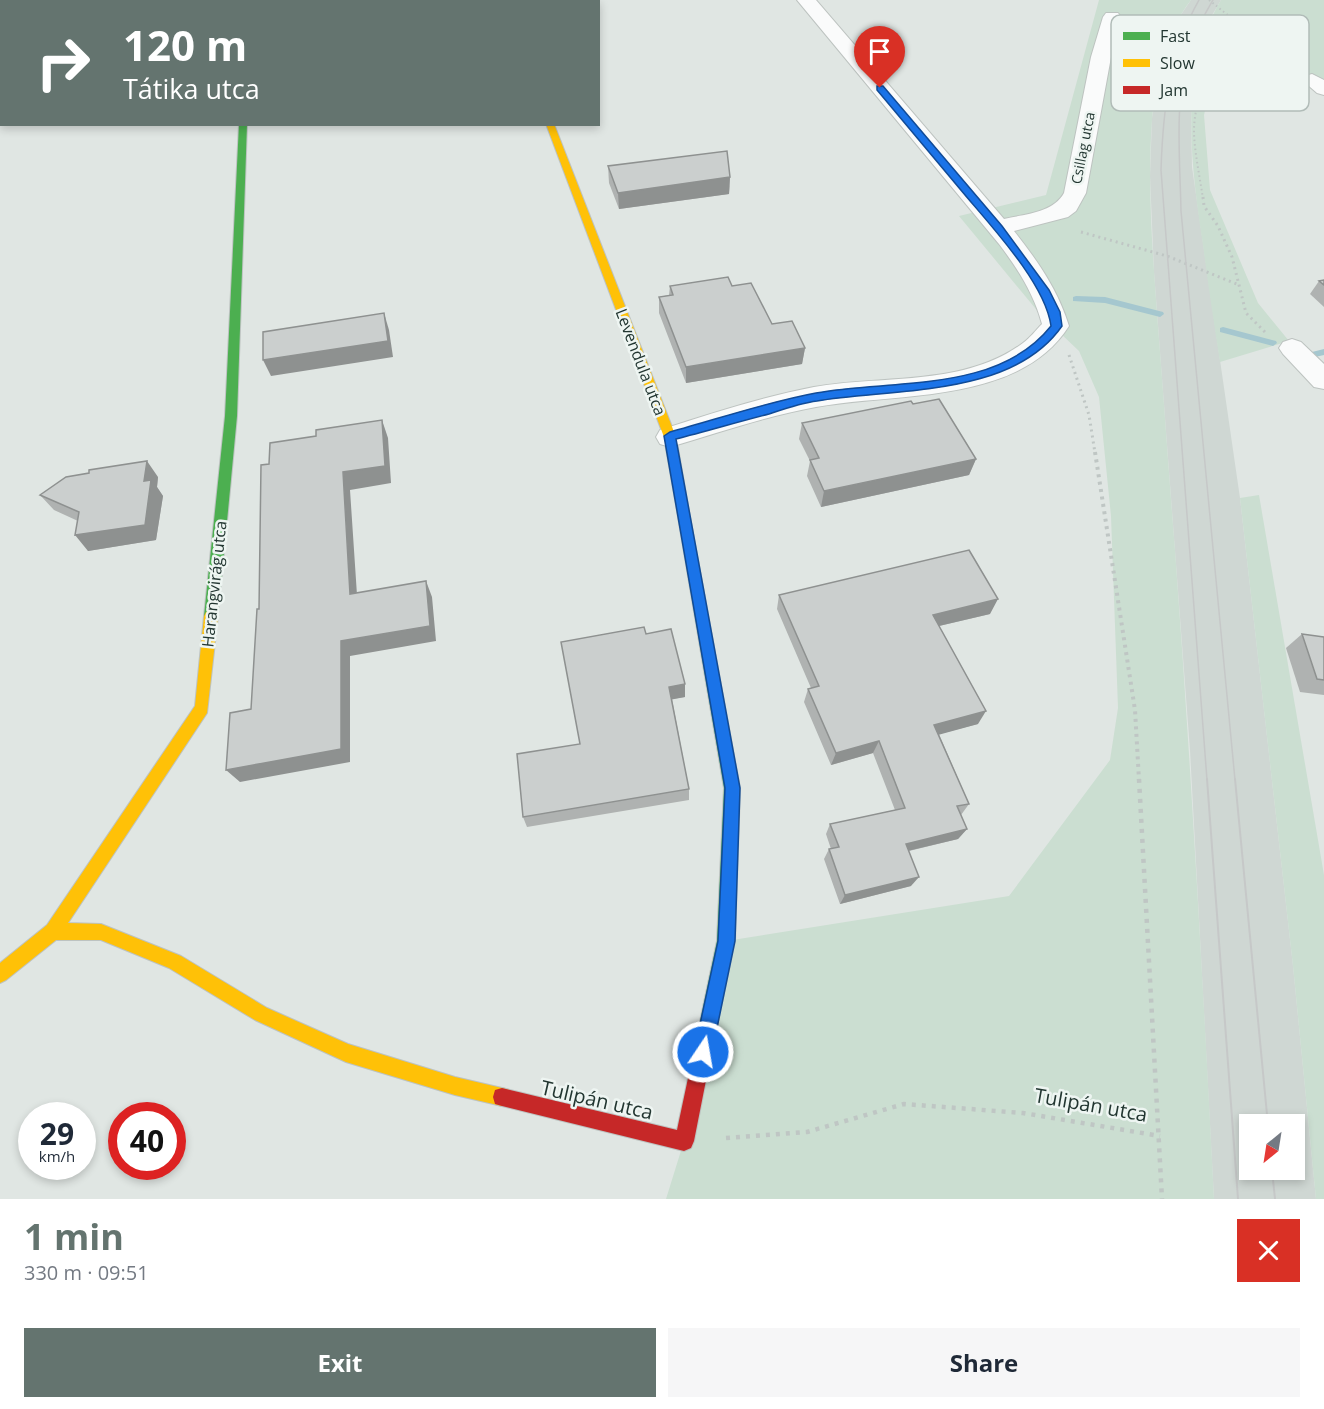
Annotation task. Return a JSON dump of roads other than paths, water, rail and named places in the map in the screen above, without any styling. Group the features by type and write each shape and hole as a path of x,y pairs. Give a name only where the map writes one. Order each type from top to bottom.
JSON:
{"street":[{"path":"670,436 816,397 936,385 985,374 1019,358 1043,343 1056,326 1054,312 1045,292 998,228 806,0"},
{"name":"Csillag utca","path":"998,228 1060,212 1068,206 1075,193 1101,57 1111,21"},
{"name":"Harangvirág utca","path":"0,974 53,931 202,708 231,416 243,126"},
{"name":"Levendula utca","path":"551,126 670,436 732,788 726,941 684,1141"},
{"path":"1324,342 1292,348 1324,380"},
{"name":"Tulipán utca","path":"53,931 101,932 174,962 261,1014 346,1053 455,1086 684,1141"}],"waterway":[{"path":"1076,299 1105,300 1160,314"},
{"path":"1223,330 1273,343"},
{"path":"1315,354 1324,352"}],"tram line":[{"path":"1192,15 1199,0"},
{"path":"1205,15 1213,0"},
{"path":"1165,111 1161,170 1207,780"},
{"path":"1180,111 1181,211 1235,780"},
{"path":"1207,779 1238,1199"},
{"path":"1235,779 1267,1114"},
{"path":"1273,1180 1275,1199"}]}
